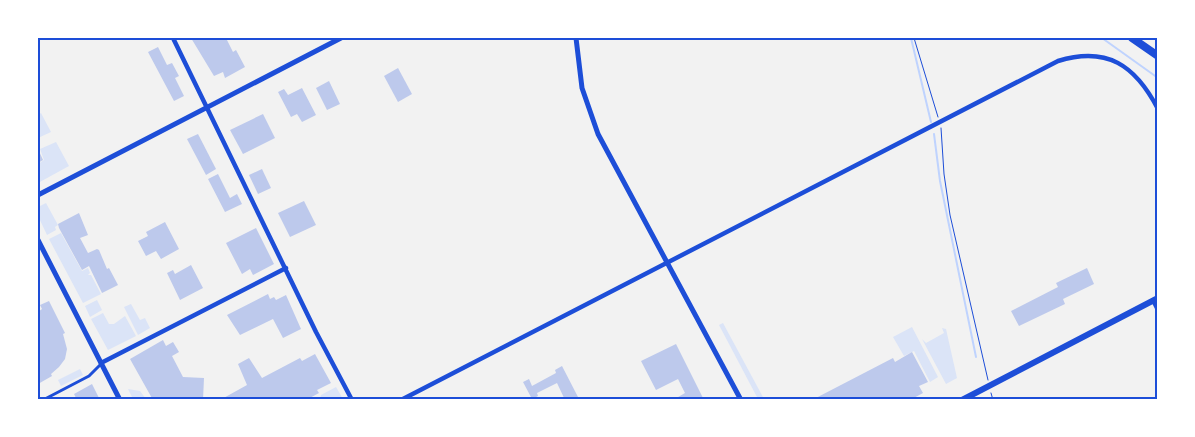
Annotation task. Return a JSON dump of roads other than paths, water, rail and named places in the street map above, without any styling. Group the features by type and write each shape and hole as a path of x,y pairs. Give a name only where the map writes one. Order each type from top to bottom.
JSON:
{"highway":[{"path":"1132,38 1158,56"}],"main road":[{"path":"962,400 1155,299"}],"street":[{"path":"174,38 316,332 352,400"},
{"path":"38,195 341,38"},
{"path":"576,38 581,80 598,134 741,400"},
{"path":"402,400 1058,62 1077,55 1100,56 1121,64 1137,77 1158,109"},
{"path":"38,240 120,400"},
{"path":"43,400 89,376 101,363 286,268"},
{"path":"1155,299 1158,310"}],"waterway":[{"path":"911,38 931,122"},
{"path":"1102,38 1158,78"},
{"path":"934,134 940,181 976,357"}]}
